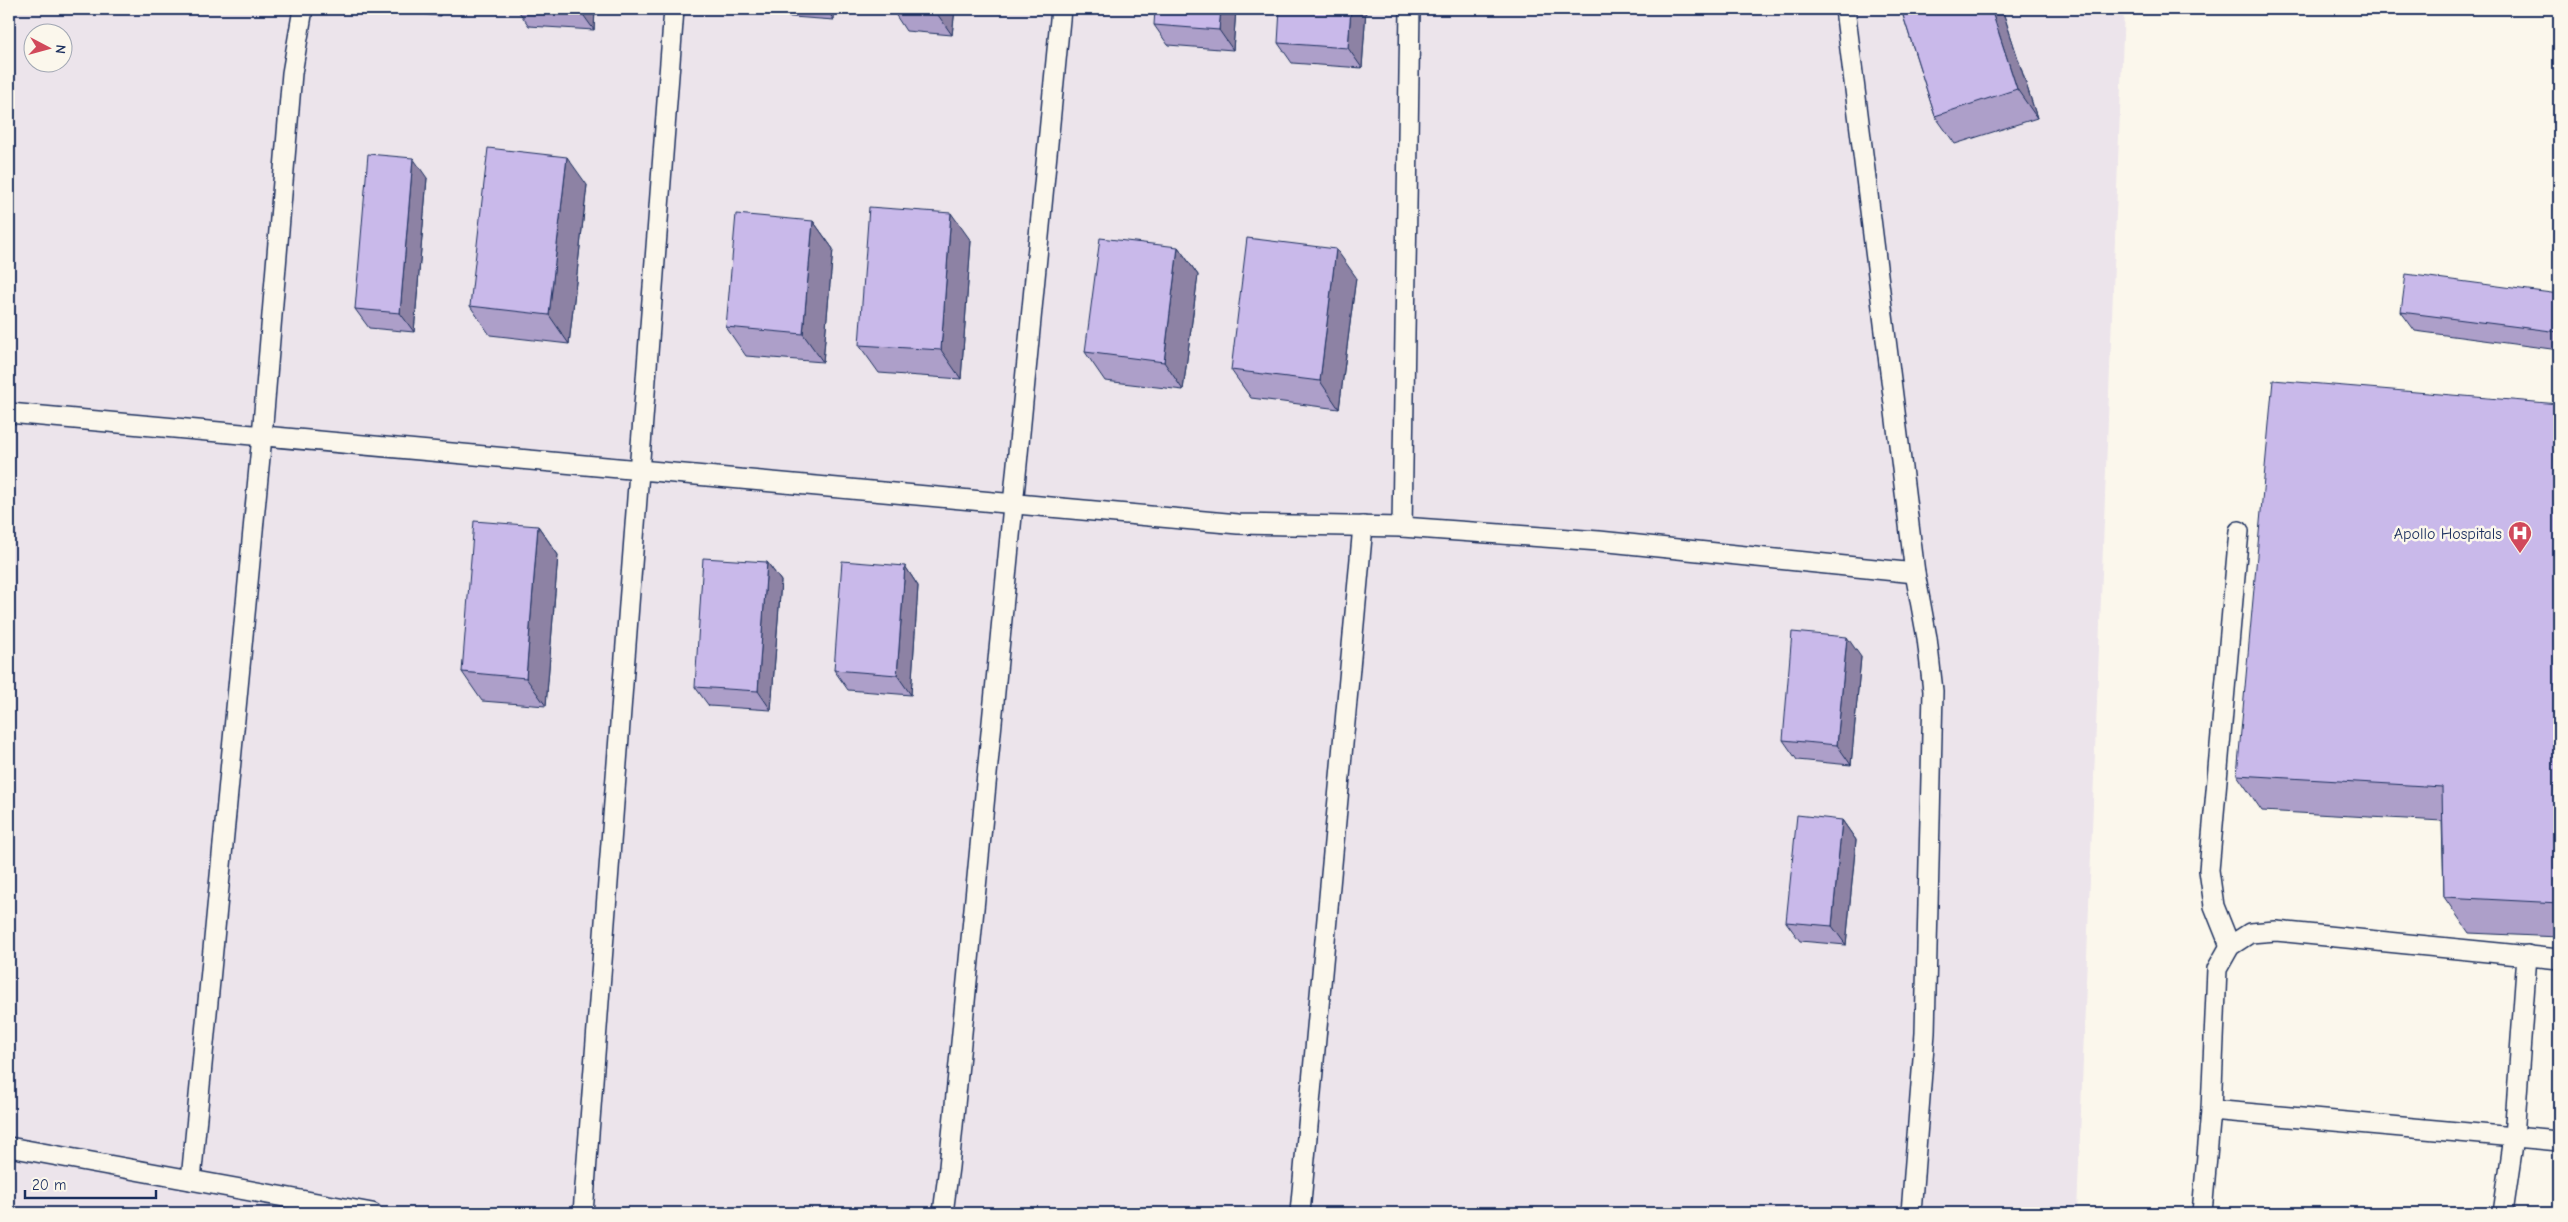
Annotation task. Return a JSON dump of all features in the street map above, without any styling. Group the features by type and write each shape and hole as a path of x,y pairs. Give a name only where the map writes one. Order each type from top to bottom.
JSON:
{"lane":[{"path":"191,1180 262,436 292,73 303,9"},
{"path":"583,1213 674,9"},
{"path":"943,1213 950,1168 1061,9"},
{"path":"1402,527 1410,9"},
{"path":"1845,9 1915,573 1927,638 1933,691 1925,1032 1911,1213"},
{"path":"9,413 1238,524 1402,527 1599,541 1915,573"},
{"path":"1300,1213 1363,526"},
{"path":"2230,946 2214,906 2209,870 2239,531"},
{"path":"2202,1213 2211,1110 2217,969 2230,946 2250,933 2276,930 2559,959"},
{"path":"2503,1213 2514,1136 2527,955"},
{"path":"2211,1110 2559,1141"},
{"path":"9,1148 372,1213"}],"shaded area":[{"path":"9,9 2124,9 2077,1213 9,1213"}],"building":[{"path":"893,9 939,9 938,15 893,11"},
{"path":"1155,9 1221,9 1219,30 1154,25"},
{"path":"1280,9 1351,9 1348,48 1278,43"},
{"path":"1901,9 1991,9 2017,89 1935,116"},
{"path":"488,148 567,157 549,315 470,306"},
{"path":"368,154 413,158 400,313 355,309"},
{"path":"869,207 951,213 941,350 859,345"},
{"path":"736,214 813,221 803,334 726,327"},
{"path":"1100,238 1178,247 1164,362 1085,352"},
{"path":"1247,238 1336,249 1320,381 1231,370"},
{"path":"2406,274 2559,294 2559,332 2401,312"},
{"path":"2273,380 2559,404 2559,903 2444,897 2442,787 2237,775"},
{"path":"474,521 538,526 526,678 462,672"},
{"path":"703,558 767,562 758,691 695,687"},
{"path":"842,561 905,566 897,675 834,670"},
{"path":"1792,632 1847,637 1837,745 1783,740"},
{"path":"1797,815 1842,820 1832,926 1786,922"}],"place":[{"name":"Apollo Hospitals","path":"2520,554"}]}
